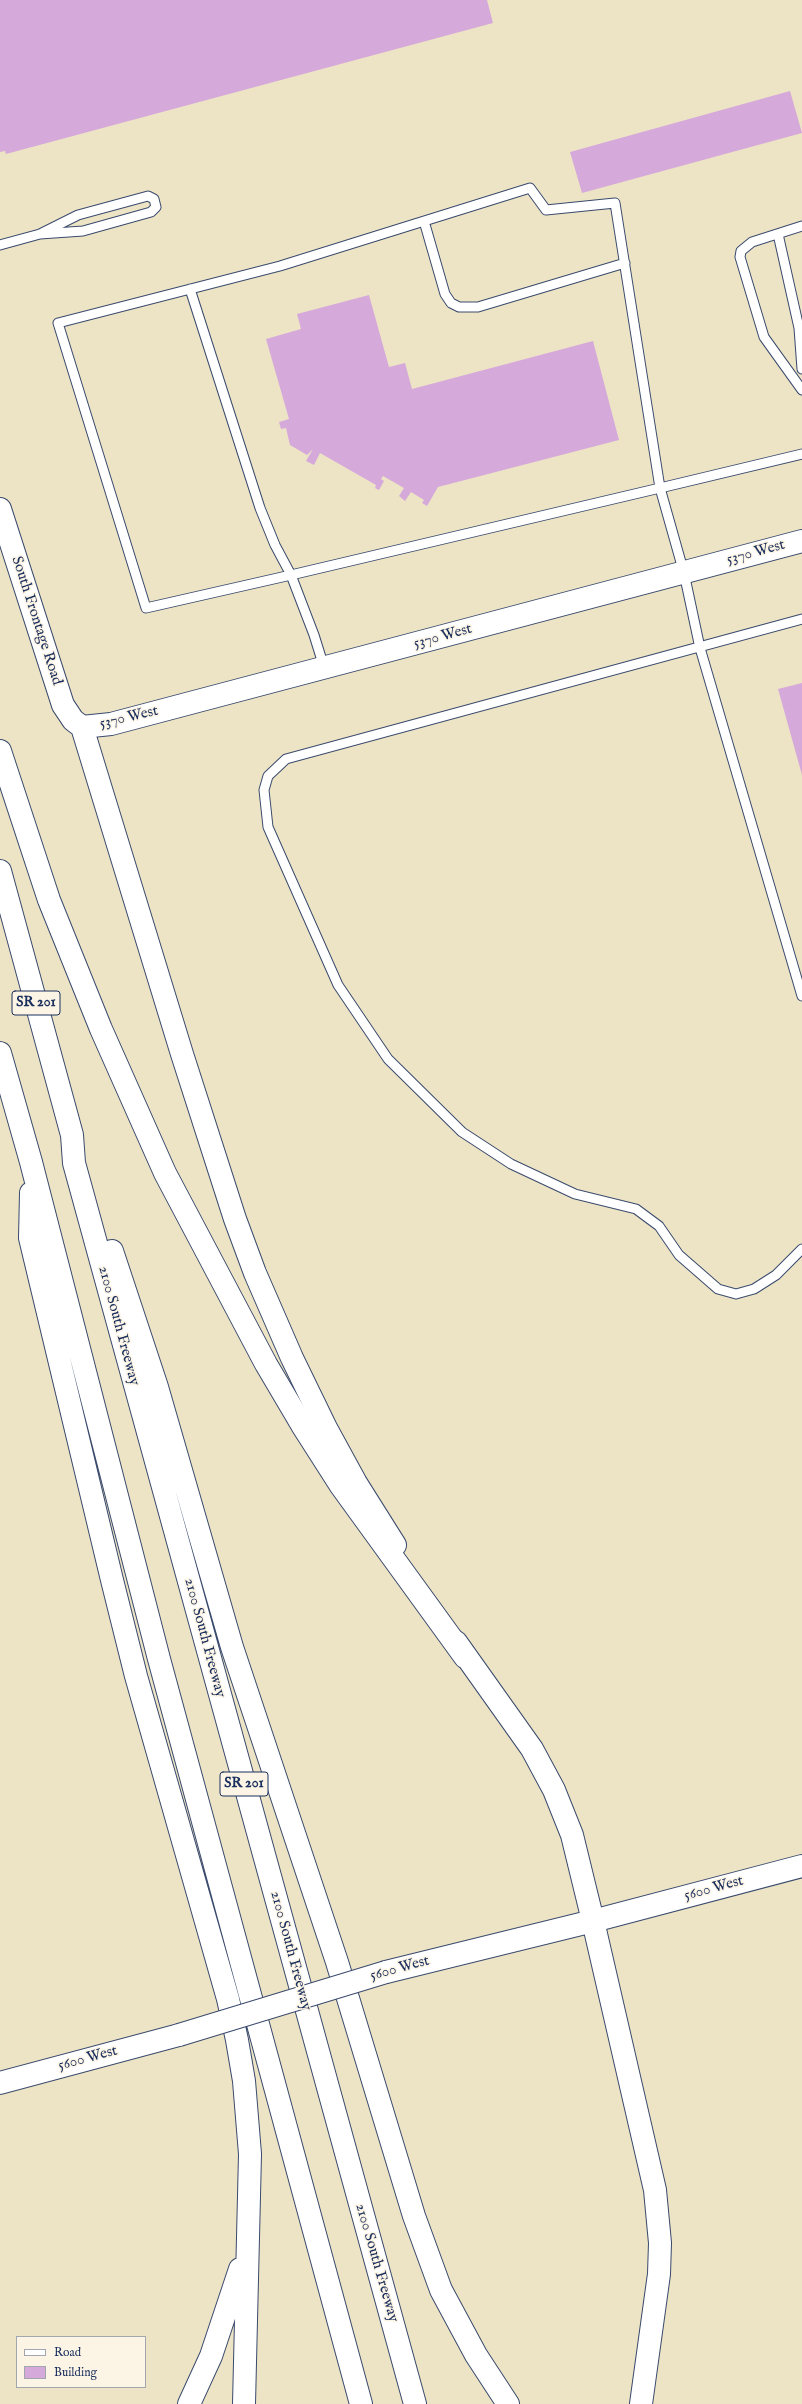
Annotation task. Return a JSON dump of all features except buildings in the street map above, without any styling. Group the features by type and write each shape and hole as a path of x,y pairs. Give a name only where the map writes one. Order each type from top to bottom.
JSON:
{"main road":[{"name":"South Frontage Road","path":"0,509 63,705 73,720 82,727"},
{"name":"5370 West","path":"82,727 111,724 324,669 802,541"},
{"path":"82,727 232,1212 255,1272 306,1388 348,1469 466,1657"},
{"path":"0,751 49,900 101,1029 165,1173 266,1364 302,1425 341,1486 532,1749 554,1790 572,1835 655,2190 660,2243 659,2274 641,2404"},
{"name":"2100 South Freeway","path":"0,871 72,1135 74,1163 415,2404"},
{"path":"0,1052 31,1162 161,1667 361,2404"},
{"path":"72,1135 155,1380 232,1647 332,1947 414,2216 441,2290 476,2355 508,2404"},
{"path":"31,1162 30,1238 136,1676 228,1999 244,2081 250,2154 251,2191 248,2225 244,2404"},
{"name":"5600 West","path":"0,2083 179,2035 386,1972 593,1921 802,1866"},
{"path":"189,2404 226,2314 239,2272 248,2225"}],"lane":[{"path":"802,454 660,488 291,576 146,608 58,323 280,266 530,188 546,210 615,203 660,488 684,573 700,648 802,996"},
{"path":"0,245 40,234 78,215 148,196 154,199 156,207 151,212 83,231 40,234"},
{"path":"424,221 445,294 451,303 459,307 478,307 625,263"},
{"path":"802,226 746,246 741,251 740,257 764,337 802,390"},
{"path":"778,234 799,328 802,369"},
{"path":"190,289 260,508 274,545 291,576 314,634 324,669"},
{"path":"802,619 700,648 286,759 268,776 264,790 264,808 268,827 338,985 388,1059 462,1132 511,1164 575,1194 636,1209 659,1226 679,1256 718,1289 736,1294 754,1289 776,1275 802,1249"}]}
